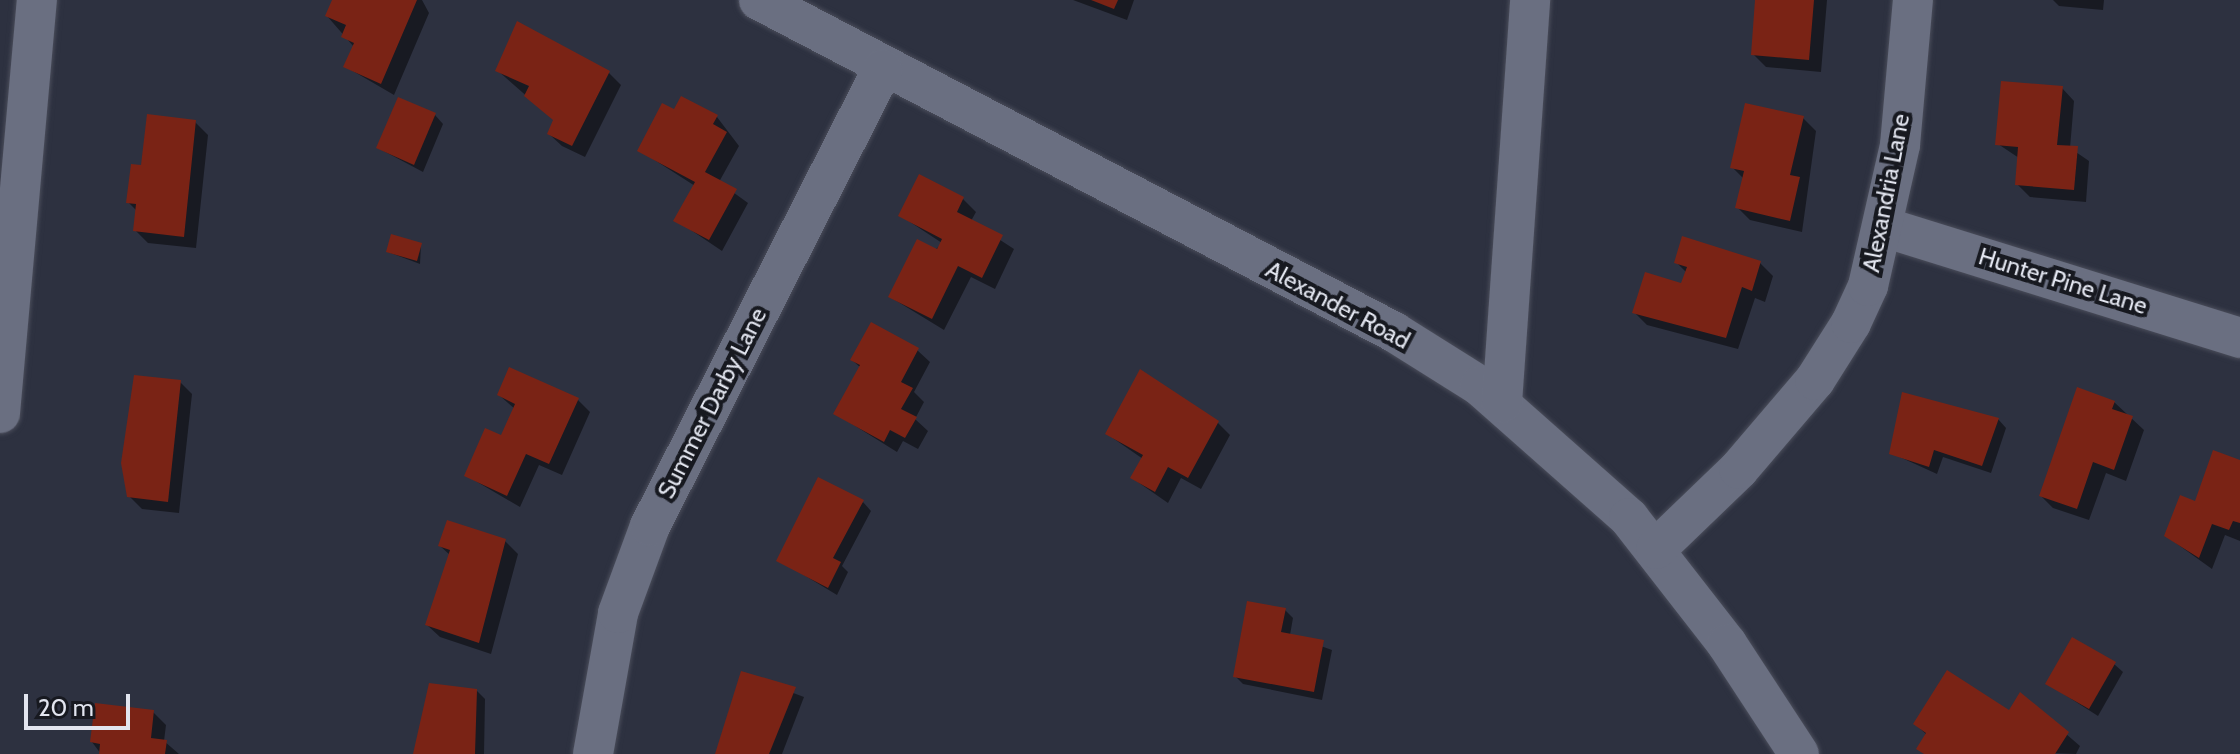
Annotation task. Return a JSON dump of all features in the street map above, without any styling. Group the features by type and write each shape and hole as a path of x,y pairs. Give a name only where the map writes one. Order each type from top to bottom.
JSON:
{"street":[{"path":"0,413 37,0"},
{"name":"Alexander Road","path":"759,0 882,70 1394,332 1502,403 1558,448 1656,549 1799,754"},
{"path":"1502,403 1530,0"},
{"name":"Alexandria Lane","path":"1656,549 1815,380 1868,286 1884,227 1900,145 1913,0"},
{"name":"Summer Darby Lane","path":"593,754 618,613 650,526 882,70"},
{"name":"Hunter Pine Lane","path":"1884,227 2240,338"}],"building":[{"path":"332,0 417,0 381,84 343,67 354,43 341,37 346,25 325,16"},
{"path":"1091,0 1118,0 1114,9"},
{"path":"1755,0 1814,0 1809,60 1751,55"},
{"path":"517,21 610,71 572,146 547,134 553,120 524,96 529,86 495,71"},
{"path":"2001,81 2063,86 2057,145 2078,146 2074,190 2015,185 2018,147 1995,145"},
{"path":"681,96 718,115 713,124 727,132 705,172 737,189 709,240 673,221 695,182 637,151 662,103 674,109"},
{"path":"398,97 436,113 414,165 376,148"},
{"path":"1745,103 1804,116 1790,175 1800,177 1790,221 1735,208 1744,171 1730,168"},
{"path":"147,114 196,120 184,237 133,231 136,204 126,203 131,164 141,165"},
{"path":"919,174 964,197 957,212 1003,235 982,278 958,266 932,319 888,297 917,239 937,249 942,239 898,216"},
{"path":"391,234 422,243 417,261 386,252"},
{"path":"1682,236 1761,261 1752,291 1742,287 1726,338 1632,313 1645,272 1681,283 1687,267 1674,263"},
{"path":"871,322 919,348 901,382 913,388 901,409 917,417 905,438 890,430 884,442 833,414 860,365 850,360"},
{"path":"509,367 579,398 549,464 526,454 507,496 464,476 485,428 501,435 515,404 497,395"},
{"path":"1140,369 1219,421 1188,478 1168,467 1155,492 1130,478 1143,455 1105,434"},
{"path":"134,375 181,380 168,502 127,497 121,463"},
{"path":"2077,387 2115,401 2112,409 2133,416 2114,470 2093,462 2077,509 2039,496"},
{"path":"1902,392 1999,418 1982,466 1934,450 1929,467 1889,454"},
{"path":"2213,450 2240,460 2240,523 2233,521 2229,530 2212,524 2199,558 2164,536 2180,495 2195,501"},
{"path":"818,477 864,500 833,558 841,562 828,588 776,561"},
{"path":"447,520 506,539 479,643 425,625 450,550 438,546"},
{"path":"1247,601 1286,608 1281,632 1324,640 1314,692 1233,677"},
{"path":"2072,637 2116,662 2089,709 2045,684"},
{"path":"1947,670 2009,710 2020,692 2069,732 2055,754 1924,754 1916,749 1926,733 1913,724"},
{"path":"741,671 796,687 769,754 715,754"},
{"path":"429,683 477,689 475,754 413,754"},
{"path":"95,703 154,710 151,738 167,740 165,754 99,754 100,744 90,742"}]}
